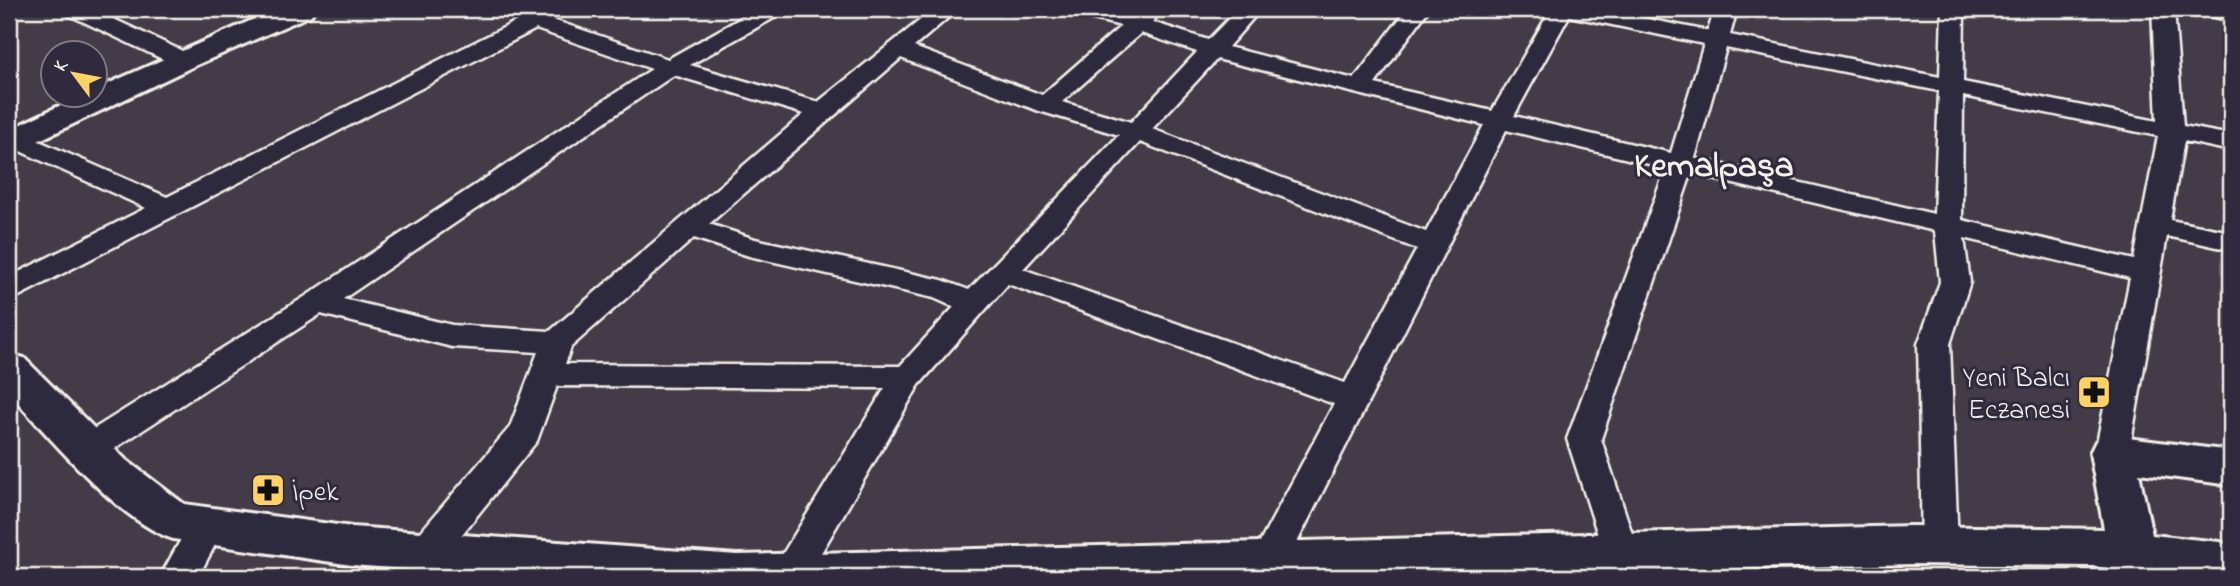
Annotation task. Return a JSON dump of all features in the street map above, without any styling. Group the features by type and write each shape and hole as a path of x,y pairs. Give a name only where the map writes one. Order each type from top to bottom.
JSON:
{"main road":[{"path":"11,141 183,60 301,9"},
{"path":"2217,9 2231,12"},
{"path":"9,368 110,472 173,521 352,546 737,575 1133,571 1269,561 1358,568 1620,552 1687,564 1940,545 2092,547 2131,564 2220,562 2231,566"},
{"path":"2131,564 2129,536 2112,453 2231,468"}],"street":[{"path":"75,9 183,60"},
{"path":"9,289 167,209 528,15 558,9"},
{"path":"88,449 317,303 670,67 774,9"},
{"path":"426,552 525,432 557,342 822,111 947,9"},
{"path":"1081,9 1145,16 1212,50 1360,88 2146,272"},
{"path":"790,573 908,377 1250,9"},
{"path":"1360,88 1418,9"},
{"path":"1269,561 1499,120 1564,9 2231,143"},
{"path":"1620,552 1584,439 1681,163 1726,9"},
{"path":"1940,545 1934,344 1955,282 1948,225 1953,9"},
{"path":"2112,453 2171,141 2163,9"},
{"path":"528,15 610,49 822,111"},
{"path":"1045,105 1145,16"},
{"path":"897,49 1045,105 1136,132 1434,245"},
{"path":"11,141 143,195 167,209"},
{"path":"2155,225 2231,241"},
{"path":"689,227 784,256 897,278 942,290 974,304"},
{"path":"1003,272 1353,399"},
{"path":"317,303 452,335 557,342"},
{"path":"545,375 908,377"},
{"path":"179,577 207,526"}],"place":[{"name":"Yeni Balcı Eczanesi","path":"2094,392"},
{"name":"İpek","path":"268,490"}],"district":[{"name":"Kemalpaşa","path":"1714,164"}]}
